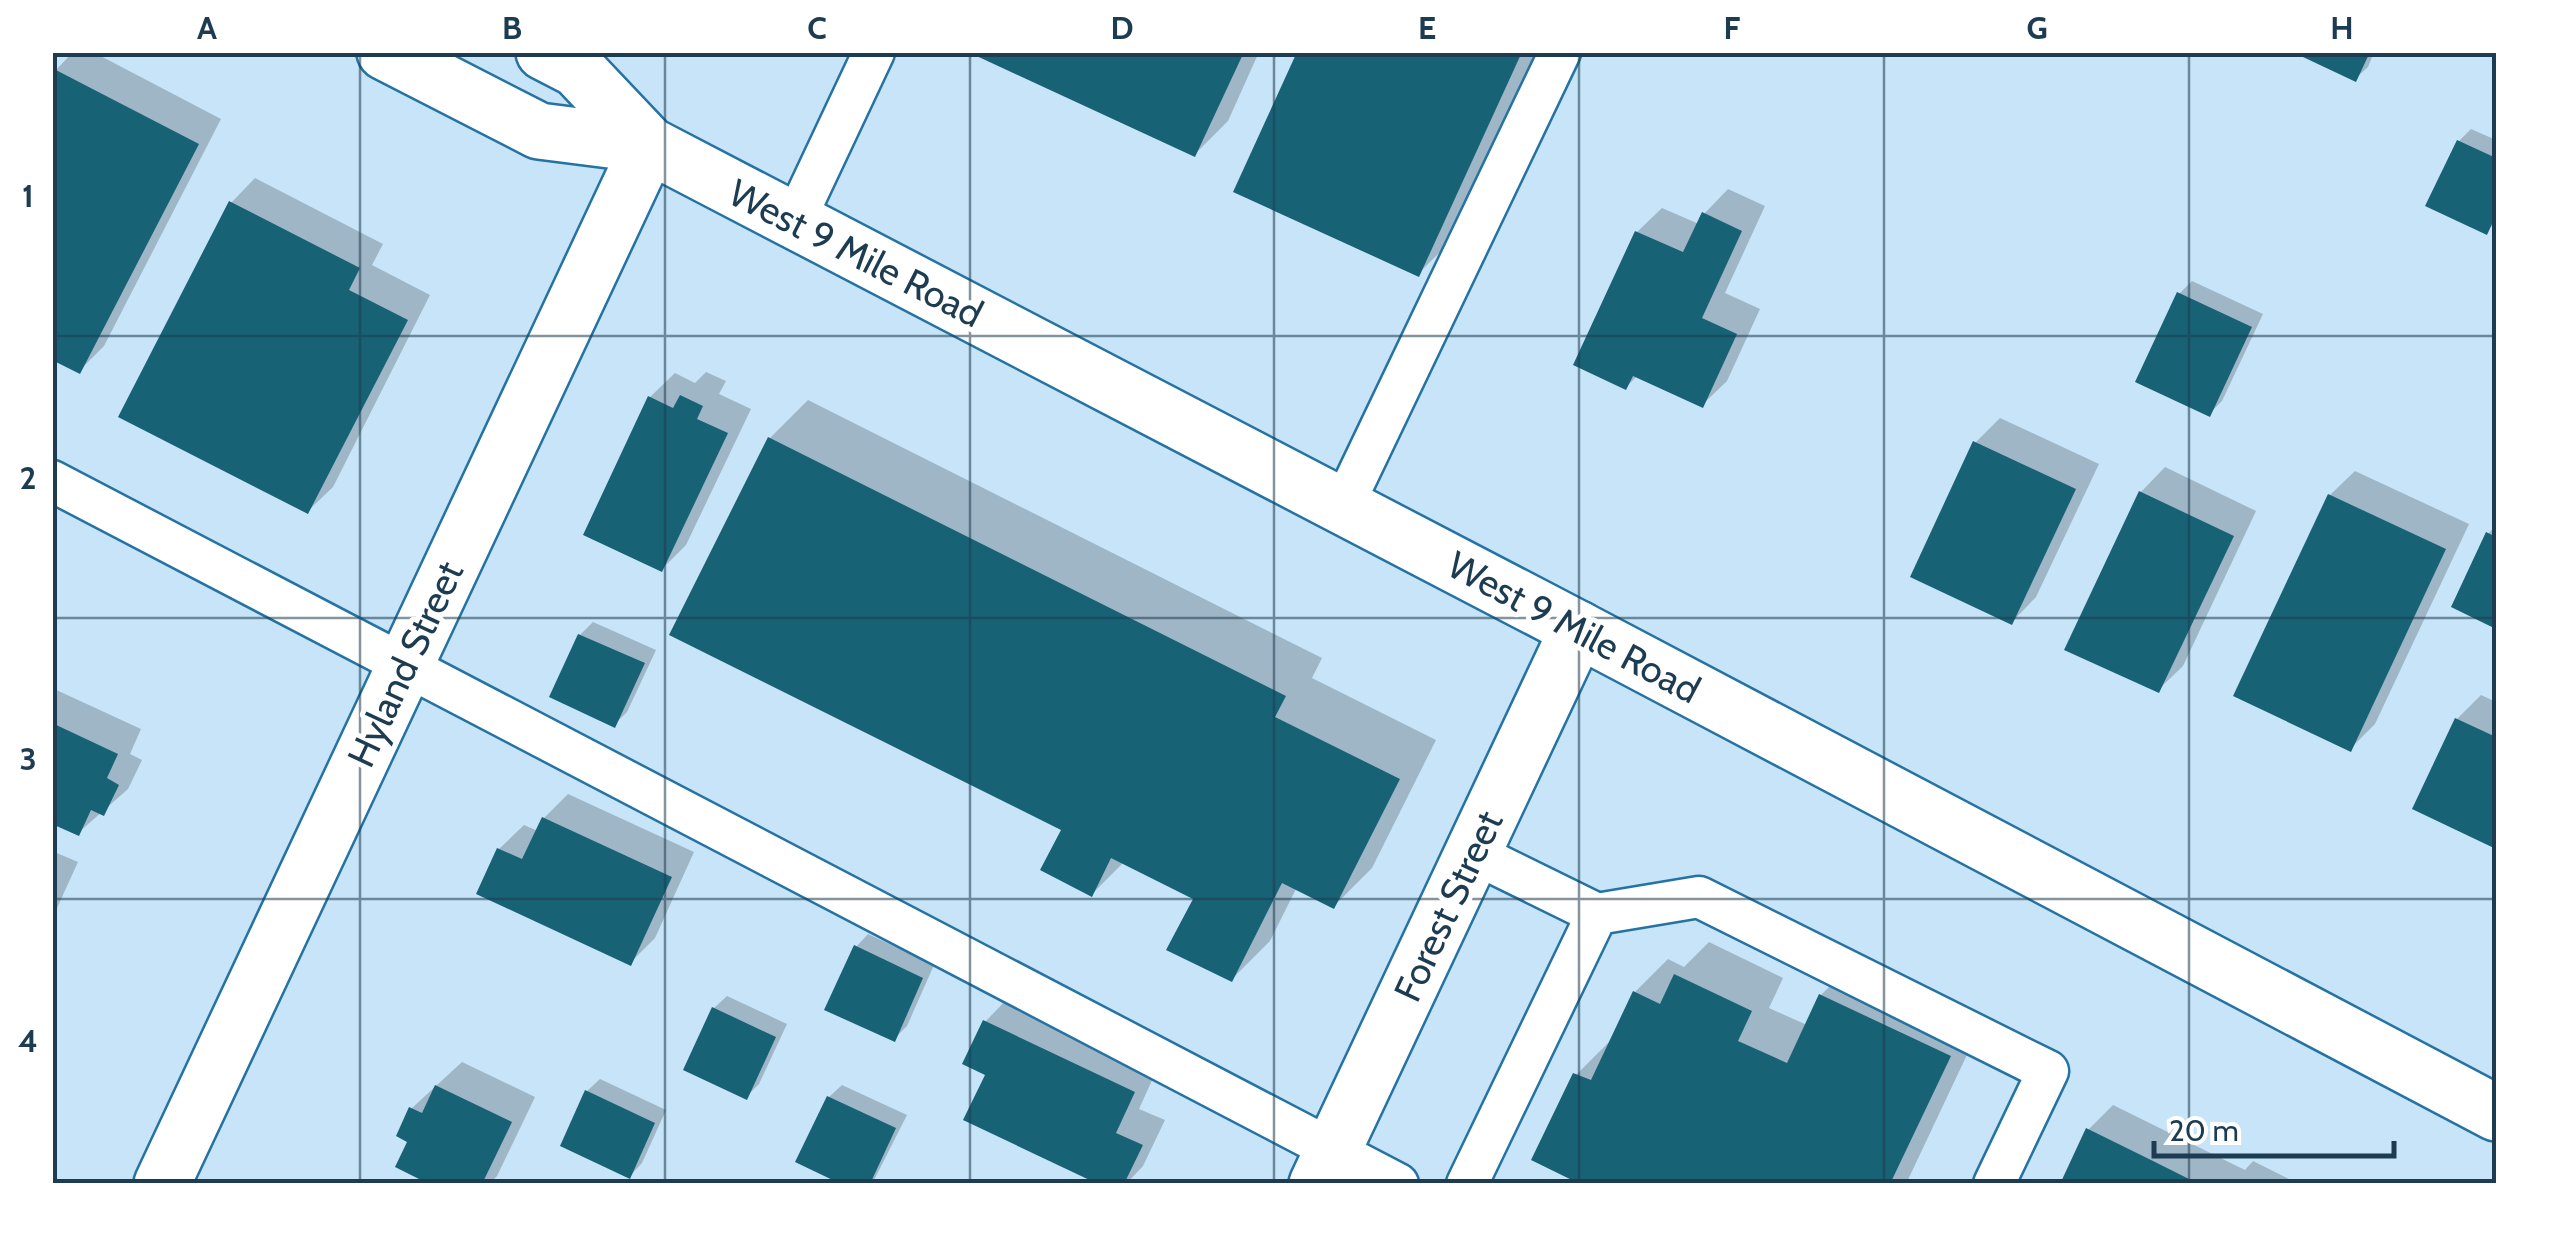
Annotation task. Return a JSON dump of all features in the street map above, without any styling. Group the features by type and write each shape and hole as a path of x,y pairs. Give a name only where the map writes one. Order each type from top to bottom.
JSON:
{"main road":[{"name":"West 9 Mile Road","path":"385,52 539,131 649,145"},
{"name":"West 9 Mile Road","path":"544,52 576,69 649,145 2496,1114"},
{"name":"Hyland Street","path":"162,1184 649,145"},
{"name":"Forest Street","path":"1325,1167 1578,629"}],"lane":[{"path":"794,222 874,52"},
{"path":"1342,506 1560,52"},
{"path":"52,481 405,663 1325,1167 1398,1184"},
{"path":"1473,854 1597,914 1699,896 2048,1071 1994,1184"},
{"path":"1467,1184 1597,914"}],"building":[{"path":"968,52 1244,52 1195,157"},
{"path":"1297,52 1522,52 1419,277 1233,192"},
{"path":"2305,52 2370,52 2356,82 2303,57"},
{"path":"52,68 199,144 80,374 52,360"},
{"path":"2457,140 2496,158 2496,215 2487,235 2425,206"},
{"path":"229,201 360,268 349,290 408,320 308,514 118,417"},
{"path":"1702,212 1742,231 1702,318 1737,334 1703,408 1633,376 1626,390 1573,365 1635,231 1683,252"},
{"path":"2177,292 2252,327 2210,417 2135,382"},
{"path":"680,395 703,406 697,419 728,433 662,572 583,535 648,396 673,408"},
{"path":"768,437 1286,696 1275,717 1400,779 1334,909 1282,883 1232,982 1166,950 1193,899 1111,858 1092,897 1040,870 1061,830 669,635"},
{"path":"1973,441 2076,489 2012,625 1910,577"},
{"path":"2139,491 2234,536 2159,693 2064,650"},
{"path":"2328,494 2446,549 2351,752 2233,696"},
{"path":"2486,532 2496,537 2496,629 2451,607"},
{"path":"578,634 645,663 615,728 549,697"},
{"path":"2455,718 2496,737 2496,849 2412,809"},
{"path":"52,723 118,754 107,778 119,785 104,816 91,810 79,836 52,824"},
{"path":"542,817 672,877 631,966 476,894 497,848 522,859"},
{"path":"854,945 923,978 895,1042 824,1010"},
{"path":"1674,974 1752,1011 1738,1041 1787,1063 1819,994 1951,1056 1890,1184 1580,1184 1531,1160 1573,1073 1591,1080 1633,991 1660,1004"},
{"path":"712,1007 776,1037 747,1100 683,1070"},
{"path":"983,1020 1135,1092 1116,1133 1143,1145 1124,1184 1098,1184 963,1120 985,1075 962,1064"},
{"path":"435,1085 512,1122 482,1184 429,1184 395,1167 407,1142 396,1136 409,1107 422,1113"},
{"path":"585,1090 655,1123 630,1179 560,1146"},
{"path":"827,1096 896,1128 870,1184 841,1184 795,1162"},
{"path":"2086,1128 2153,1161 2199,1184 2060,1184"}]}
